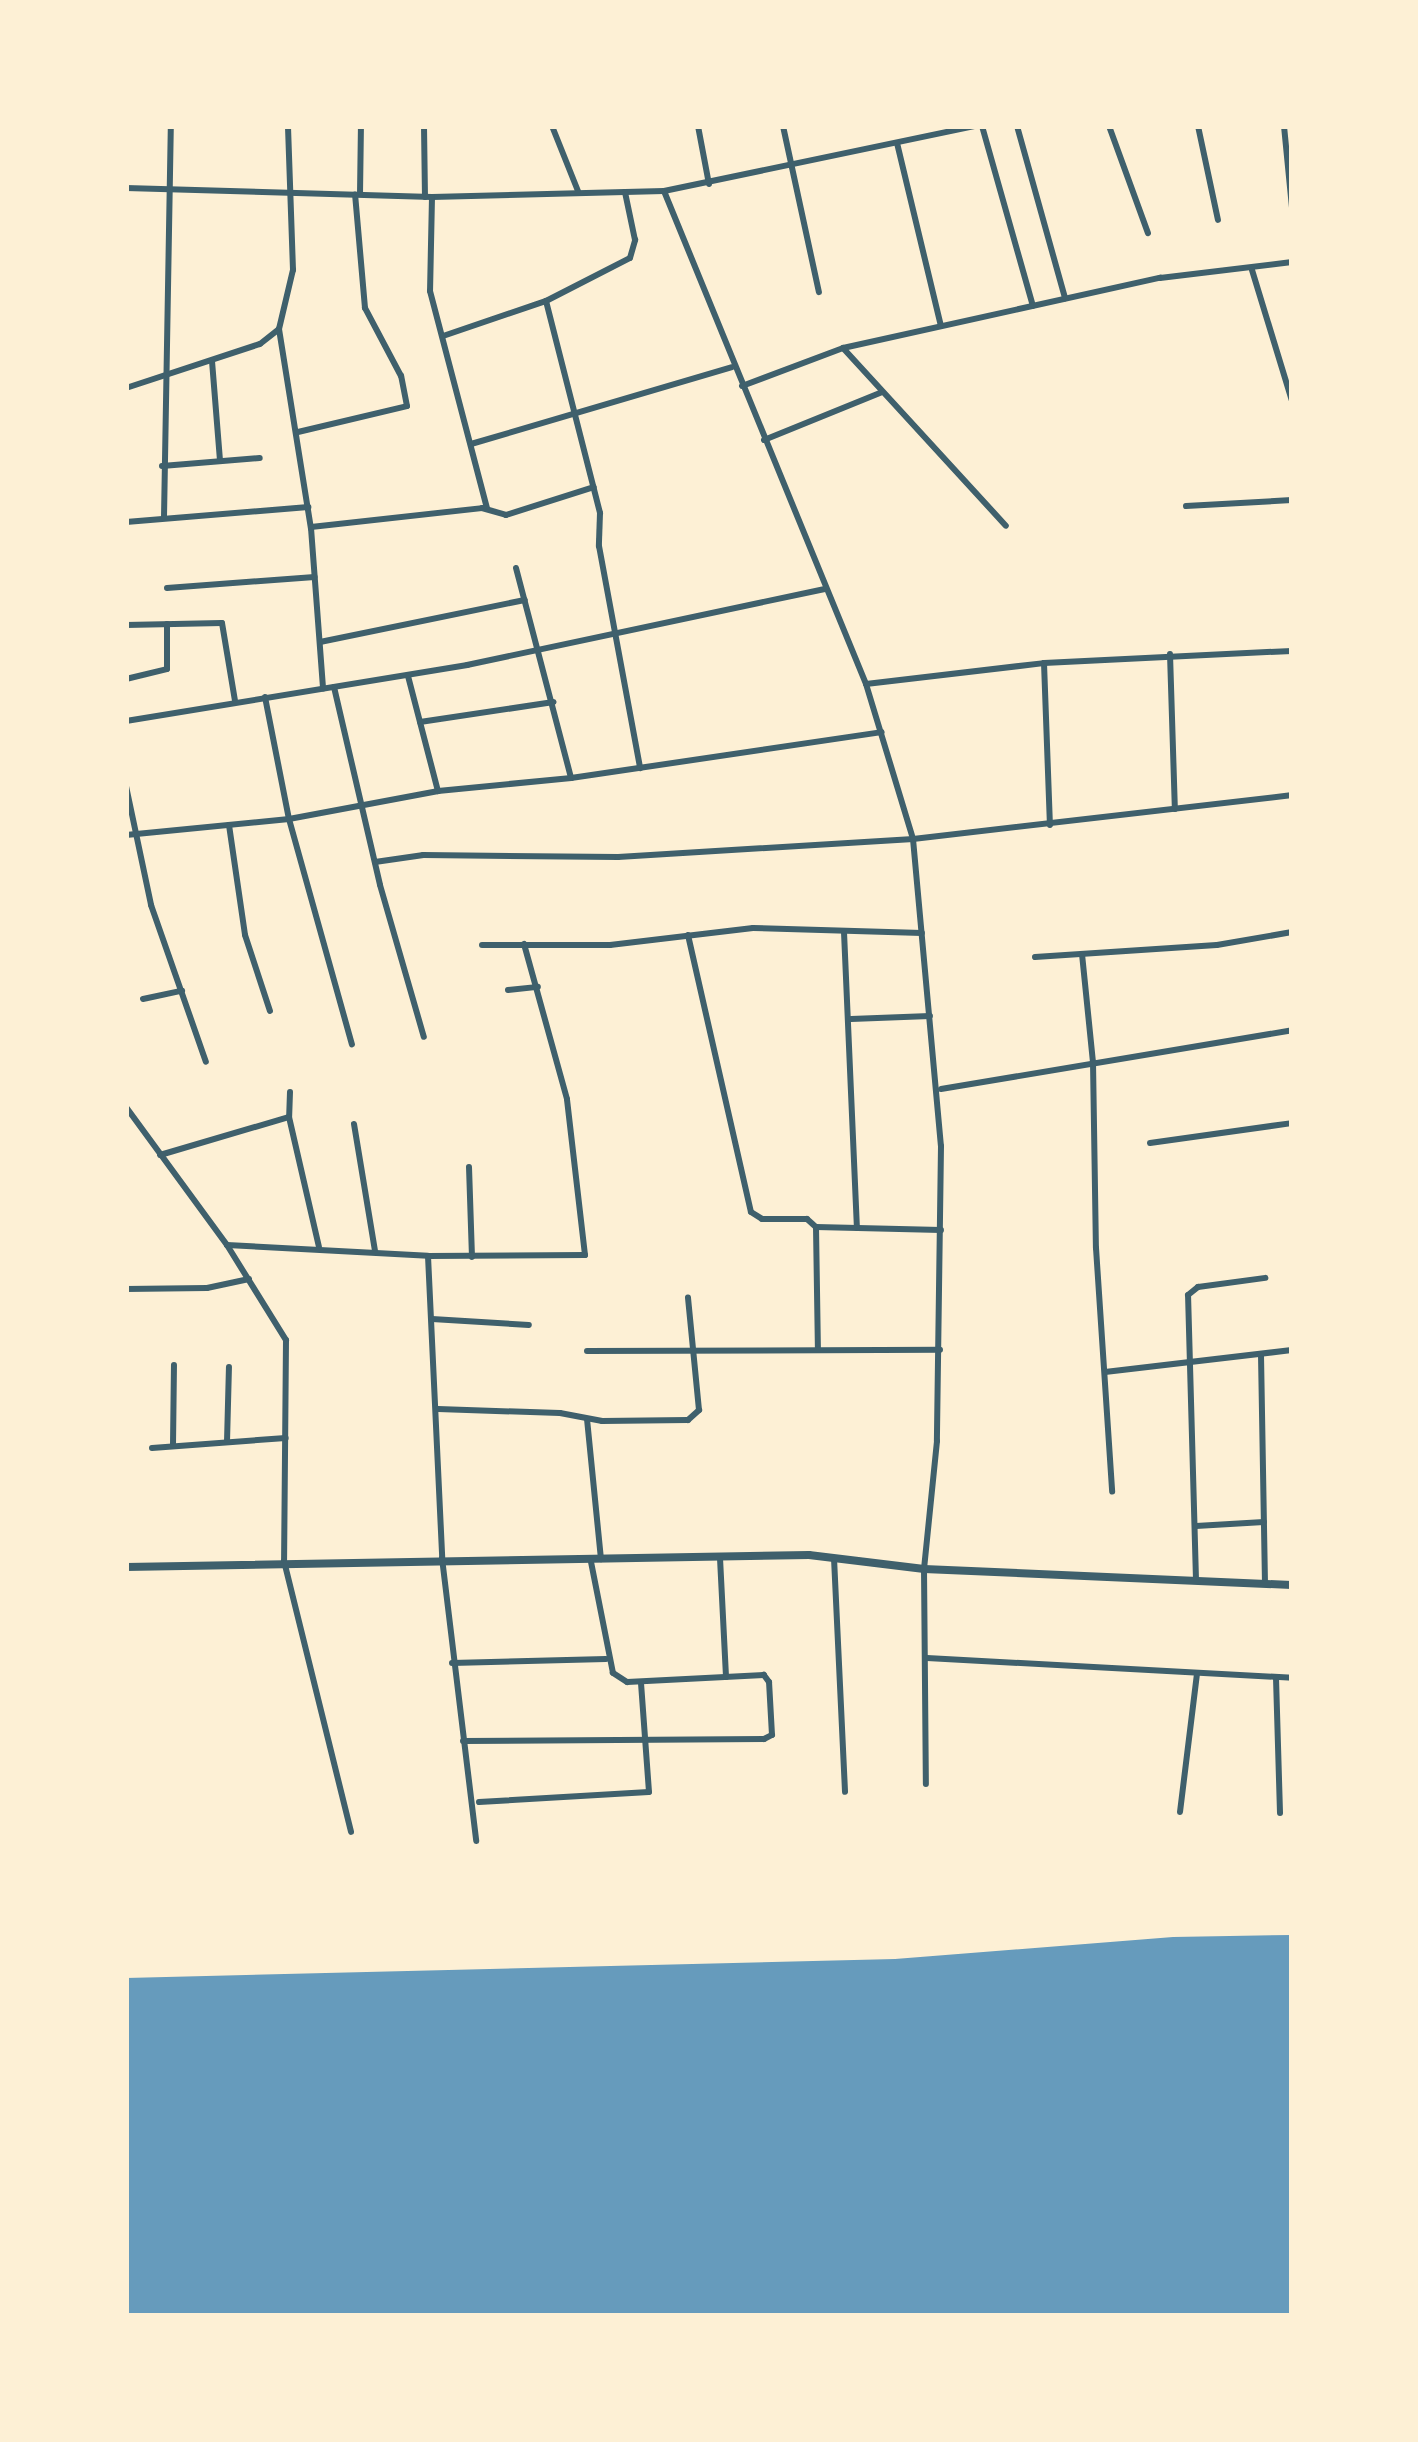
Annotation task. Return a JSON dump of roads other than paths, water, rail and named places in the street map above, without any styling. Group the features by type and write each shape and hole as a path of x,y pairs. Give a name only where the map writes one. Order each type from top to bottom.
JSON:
{"street":[{"path":"164,517 171,126"},
{"path":"288,126 293,270 279,329 308,507 322,688"},
{"path":"298,432 407,406 401,376 365,308 358,194 361,126"},
{"path":"424,126 430,291 488,509"},
{"path":"552,126 578,191"},
{"path":"698,126 709,184"},
{"path":"783,126 819,292"},
{"path":"126,188 428,197 664,191 978,126 1033,306"},
{"path":"1017,126 1065,298"},
{"path":"1109,126 1148,233"},
{"path":"1198,126 1218,220"},
{"path":"1284,126 1292,208"},
{"path":"897,143 940,326"},
{"path":"664,191 866,684 914,839 939,1089 940,1350 933,1515 924,1569 926,1784"},
{"path":"442,337 545,301 634,254 626,192"},
{"path":"742,386 843,348 940,326 1160,278 1292,262"},
{"path":"1252,270 1292,401"},
{"path":"545,301 594,488 640,768"},
{"path":"126,388 260,344 279,329"},
{"path":"843,348 1006,526"},
{"path":"212,361 220,461"},
{"path":"471,444 734,366"},
{"path":"764,440 882,392"},
{"path":"162,466 260,458"},
{"path":"310,528 488,509 506,515 594,488"},
{"path":"1186,506 1292,500"},
{"path":"126,522 308,507"},
{"path":"516,568 571,778"},
{"path":"166,588 314,577"},
{"path":"126,721 408,676 826,589"},
{"path":"320,642 526,600"},
{"path":"126,625 222,623 235,701"},
{"path":"126,679 167,669 166,624"},
{"path":"866,684 1044,663 1292,651"},
{"path":"1170,654 1175,809"},
{"path":"1044,663 1050,825"},
{"path":"408,676 438,791"},
{"path":"334,687 361,808 424,1037"},
{"path":"265,697 289,819 352,1044"},
{"path":"420,722 554,702"},
{"path":"131,834 289,819 438,791 571,778 882,732"},
{"path":"126,786 131,834 151,905 206,1062"},
{"path":"375,862 423,854 618,857 914,839 1292,795"},
{"path":"229,825 245,935 270,1011"},
{"path":"482,945 610,945 753,928 922,934"},
{"path":"844,930 857,1228"},
{"path":"1035,957 1217,945 1292,932"},
{"path":"688,935 751,1212 762,1219 807,1219 816,1227 940,1230"},
{"path":"226,1245 428,1256 580,1257 587,1244 567,1099 524,944"},
{"path":"1082,953 1093,1062 1112,1491"},
{"path":"508,990 538,987"},
{"path":"143,999 182,991"},
{"path":"851,1019 930,1016"},
{"path":"939,1089 1292,1030"},
{"path":"290,1093 289,1117 319,1247"},
{"path":"126,1107 226,1245 286,1340 284,1562 351,1832"},
{"path":"160,1155 289,1117"},
{"path":"1150,1143 1292,1123"},
{"path":"354,1124 375,1251"},
{"path":"469,1167 472,1257"},
{"path":"816,1227 818,1348"},
{"path":"428,1256 442,1558 476,1841"},
{"path":"1196,1580 1187,1302 1192,1290 1265,1278"},
{"path":"126,1289 207,1288 249,1279"},
{"path":"437,1409 587,1419 693,1418 699,1410 688,1298"},
{"path":"432,1318 529,1325"},
{"path":"587,1351 940,1350"},
{"path":"1104,1372 1292,1351"},
{"path":"1261,1354 1265,1584"},
{"path":"173,1446 174,1365"},
{"path":"227,1442 229,1367"},
{"path":"463,1741 769,1738 774,1731 767,1677 641,1682 620,1679 606,1658 587,1419"},
{"path":"152,1448 286,1438"},
{"path":"1196,1526 1264,1522"},
{"path":"126,1568 442,1558 596,1562 833,1558 924,1569 1292,1585"},
{"path":"720,1558 726,1677"},
{"path":"833,1558 845,1792"},
{"path":"452,1663 606,1658"},
{"path":"927,1658 1292,1678"},
{"path":"1180,1812 1197,1673"},
{"path":"1276,1677 1280,1813"},
{"path":"479,1802 646,1794 651,1789 641,1682"}],"water":[{"path":"1292,1935 1292,2316 126,2316 126,1978 895,1959 1173,1937"}]}
